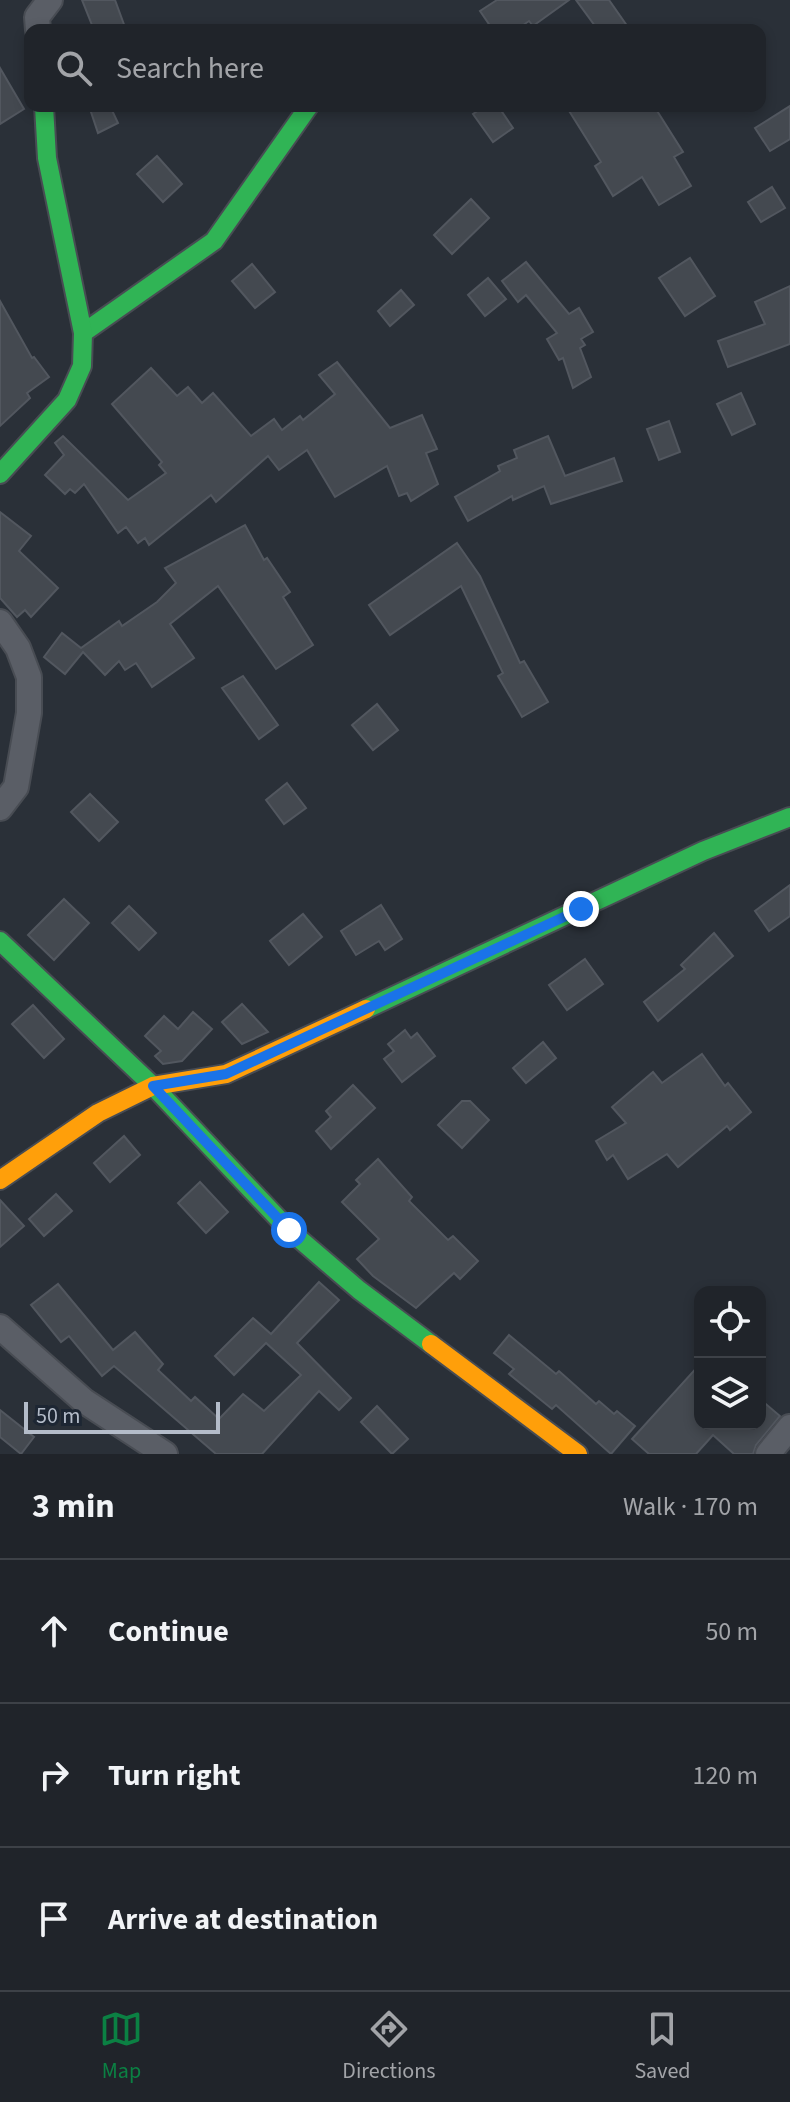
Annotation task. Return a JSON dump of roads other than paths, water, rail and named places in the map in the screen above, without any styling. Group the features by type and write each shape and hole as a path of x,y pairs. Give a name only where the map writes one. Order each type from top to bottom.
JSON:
{"street":[{"path":"0,474 67,400 82,366 83,333 50,173 45,112"},
{"path":"83,333 214,241 305,112"},
{"path":"0,622 18,648 29,677 29,713 16,787 0,808"},
{"path":"0,1180 98,1113 153,1086 226,1074 703,851 790,817"},
{"path":"0,941 153,1086 289,1230 359,1290 578,1454"},
{"path":"0,1327 84,1401 165,1454"},
{"path":"768,1454 790,1427"}]}
